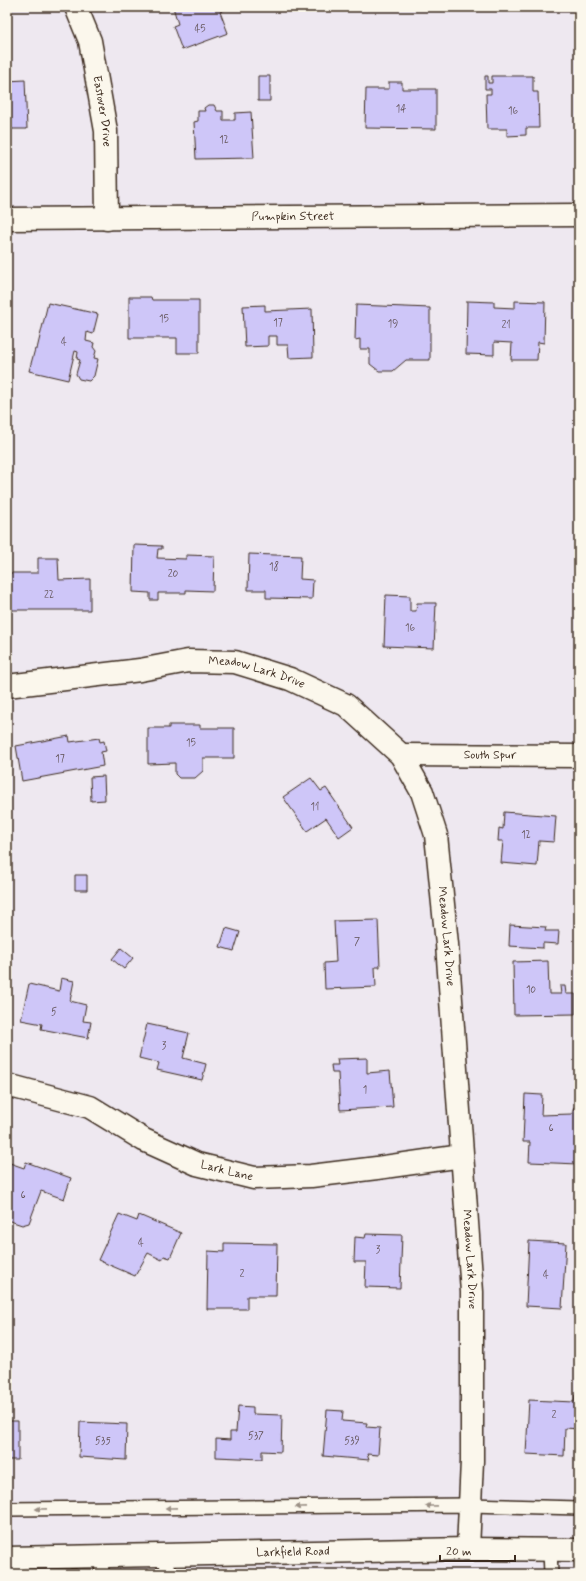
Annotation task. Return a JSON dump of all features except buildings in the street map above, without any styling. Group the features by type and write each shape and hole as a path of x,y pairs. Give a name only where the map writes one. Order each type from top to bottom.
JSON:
{"street":[{"name":"Eastover Drive","path":"76,7 90,41 106,131 107,219"},
{"name":"Pumpkin Street","path":"7,219 579,215"},
{"name":"Meadow Lark Drive","path":"7,686 140,670 188,661 235,662 290,679 346,705 401,755 422,792 436,835 447,944 472,1292 472,1460 468,1549"},
{"name":"South Spur","path":"401,755 579,756"},
{"name":"Lark Lane","path":"7,1085 90,1107 144,1140 197,1164 254,1178 311,1176 462,1156"},
{"name":"Larkfield Road","path":"14,1563 101,1565 166,1564 468,1549 579,1550"}],"lane":[{"path":"7,1510 470,1505 579,1508"},
{"path":"550,1550 551,1574"}]}
